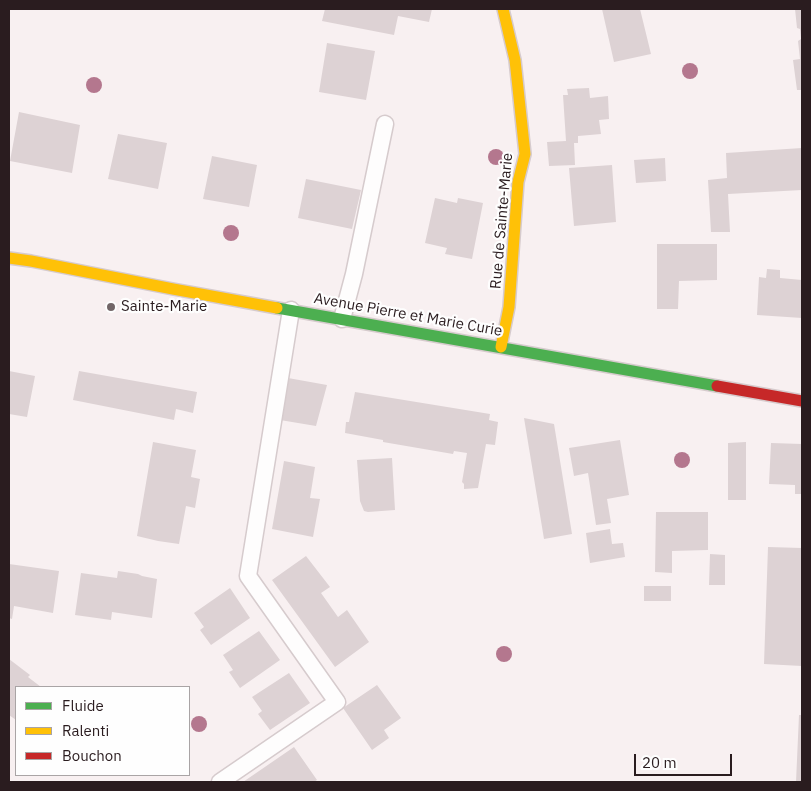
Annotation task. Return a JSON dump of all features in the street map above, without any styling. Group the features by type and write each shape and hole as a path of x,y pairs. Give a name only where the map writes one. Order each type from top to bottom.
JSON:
{"main road":[{"name":"Rue de Sainte-Marie","path":"501,347 509,307 518,182 525,154 515,60 503,9"},
{"name":"Avenue Pierre et Marie Curie","path":"9,258 802,401"}],"lane":[{"path":"342,319 354,274 386,124"},
{"path":"220,782 337,702 248,576 291,310"}],"building":[{"path":"325,9 432,9 429,22 398,16 394,35 322,21"},
{"path":"602,9 640,9 651,54 614,62"},
{"path":"795,9 802,9 802,90 797,90 793,60 800,59 798,41 801,39 800,29 797,28"},
{"path":"327,43 375,51 366,100 319,92"},
{"path":"589,88 590,98 608,96 609,119 599,120 601,134 578,136 578,143 574,143 575,165 549,166 547,142 566,141 563,95 568,95 567,89"},
{"path":"19,112 80,125 72,173 10,161"},
{"path":"118,134 167,143 158,189 108,179"},
{"path":"802,148 802,190 728,194 730,232 711,232 708,180 727,178 726,153"},
{"path":"212,156 257,165 249,207 203,199"},
{"path":"665,158 666,181 636,183 634,160"},
{"path":"612,165 616,222 574,226 569,168"},
{"path":"306,179 361,190 352,229 298,218"},
{"path":"435,198 457,203 458,198 483,203 472,259 445,254 447,248 425,243"},
{"path":"657,244 717,244 717,280 679,281 678,309 657,309"},
{"path":"767,269 780,270 780,278 802,280 802,318 757,315 759,277 766,278"},
{"path":"9,371 35,376 27,417 9,414"},
{"path":"79,371 197,392 193,413 176,409 174,420 73,400"},
{"path":"288,378 327,385 316,426 280,420"},
{"path":"355,392 490,414 489,420 498,422 495,445 486,444 478,488 464,489 462,482 467,453 454,451 453,454 383,442 383,440 345,433 346,422 349,422"},
{"path":"524,418 554,424 572,534 544,539"},
{"path":"620,440 629,495 607,499 611,523 596,525 588,473 574,476 569,448"},
{"path":"153,442 196,450 191,477 200,479 195,508 186,506 179,544 137,536"},
{"path":"746,442 746,500 728,500 728,443"},
{"path":"771,443 802,444 802,494 795,494 795,485 769,484"},
{"path":"392,458 395,510 364,511 360,501 357,460"},
{"path":"284,461 315,467 310,498 320,499 313,537 272,529"},
{"path":"656,512 708,512 708,550 672,551 672,573 655,572"},
{"path":"610,529 612,544 623,543 625,557 590,563 586,533"},
{"path":"768,547 802,548 802,666 764,664"},
{"path":"710,554 725,555 725,585 709,585"},
{"path":"306,556 330,587 321,593 338,617 347,610 369,642 335,667 272,580"},
{"path":"9,564 59,571 53,613 14,606 12,619 9,618"},
{"path":"118,571 157,579 152,618 112,612 111,620 75,615 81,573 117,578"},
{"path":"644,586 671,586 671,601 644,601"},
{"path":"230,588 250,618 211,645 200,630 204,627 194,613"},
{"path":"259,631 280,660 240,688 229,672 233,670 223,655"},
{"path":"9,659 30,675 28,677 40,686 15,686 15,719 9,715"},
{"path":"289,673 310,703 270,730 258,714 262,711 252,697"},
{"path":"377,685 401,718 384,730 389,738 372,750 343,708"},
{"path":"799,715 802,715 802,782 796,782"},
{"path":"294,747 317,780 314,782 243,782"}],"traffic: fast":[{"path":"277,308 717,386"}],"traffic: slow":[{"path":"501,347 509,307 518,182 525,154 515,60 503,9"},
{"path":"9,258 277,308"}],"traffic: jam":[{"path":"717,386 802,401"}],"place":[{"name":"Sainte-Marie","path":"111,307"}]}
